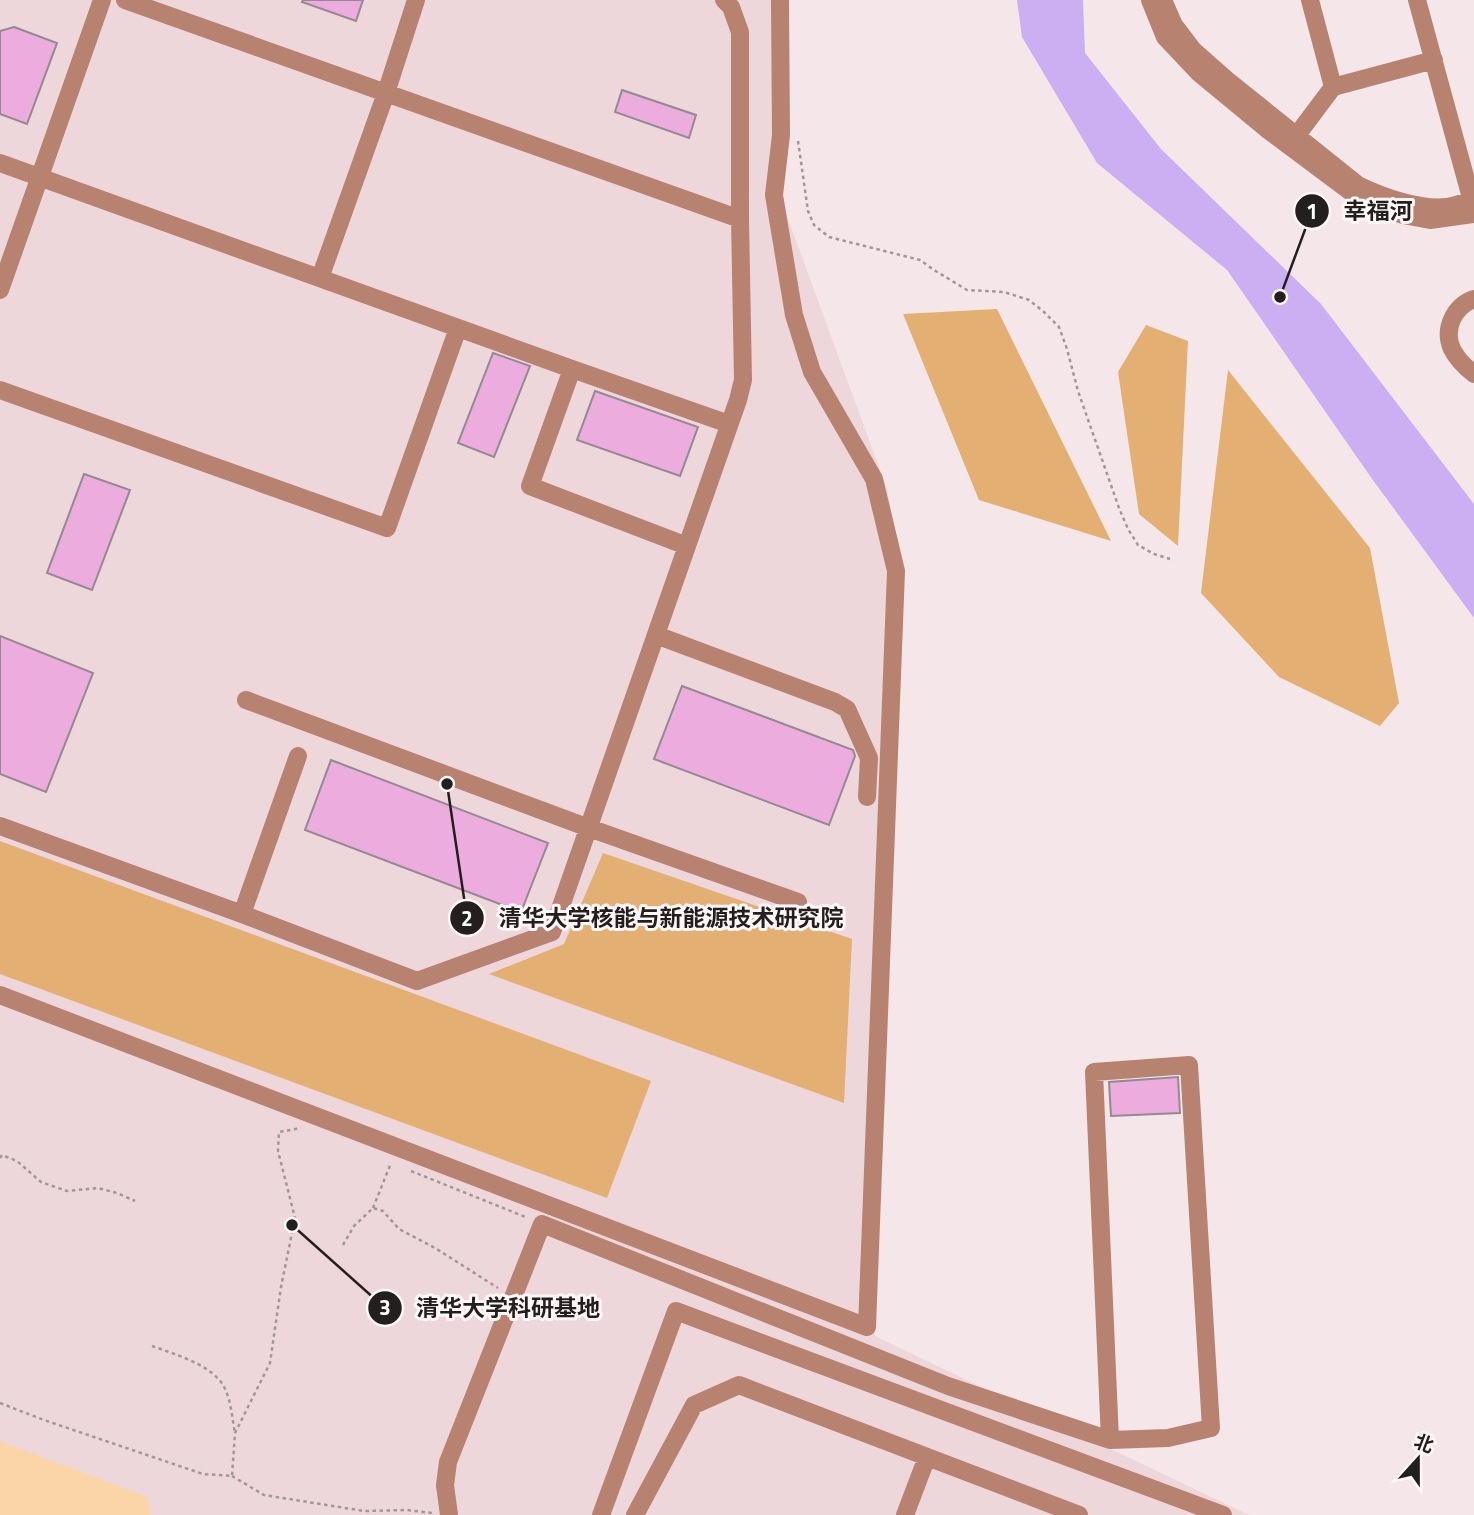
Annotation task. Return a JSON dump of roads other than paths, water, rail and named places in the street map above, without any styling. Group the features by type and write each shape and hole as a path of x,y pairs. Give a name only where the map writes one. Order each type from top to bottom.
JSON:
{"street":[{"path":"0,290 102,0"},
{"path":"125,0 740,219"},
{"path":"320,278 416,0"},
{"path":"0,826 416,981 552,932 743,380 740,32 731,7 724,0"},
{"path":"0,995 867,1327 896,571 874,479 812,372 794,315 774,195 781,135 780,0"},
{"path":"1150,0 1165,37 1199,73 1293,141"},
{"path":"1163,0 1174,25 1193,50 1367,204 1430,220 1473,206 1417,0"},
{"path":"1310,0 1333,87"},
{"path":"1293,141 1333,87 1434,60"},
{"path":"0,163 729,424"},
{"path":"1474,299 1458,308 1452,317 1450,330 1451,347 1459,360 1474,374"},
{"path":"1474,309 1465,317 1460,335 1463,346 1474,360"},
{"path":"0,390 387,528 458,328"},
{"path":"572,369 530,486 687,546"},
{"path":"656,635 835,702 847,709 869,758 867,797"},
{"path":"246,700 589,828 798,902"},
{"path":"242,914 298,756"},
{"path":"449,1515 445,1485 448,1462 542,1224 948,1386 1110,1440 1168,1438 1212,1428 1189,1065 1094,1072 1110,1440"},
{"path":"601,1515 676,1311 1223,1515"},
{"path":"635,1515 694,1405 739,1385 1079,1515"},
{"path":"905,1515 927,1457"}],"place":[{"name":"幸福河","path":"1280,297"},
{"name":"清华大学核能与新能源技术研究院","path":"447,784"},
{"name":"清华大学科研基地","path":"292,1225"}]}
